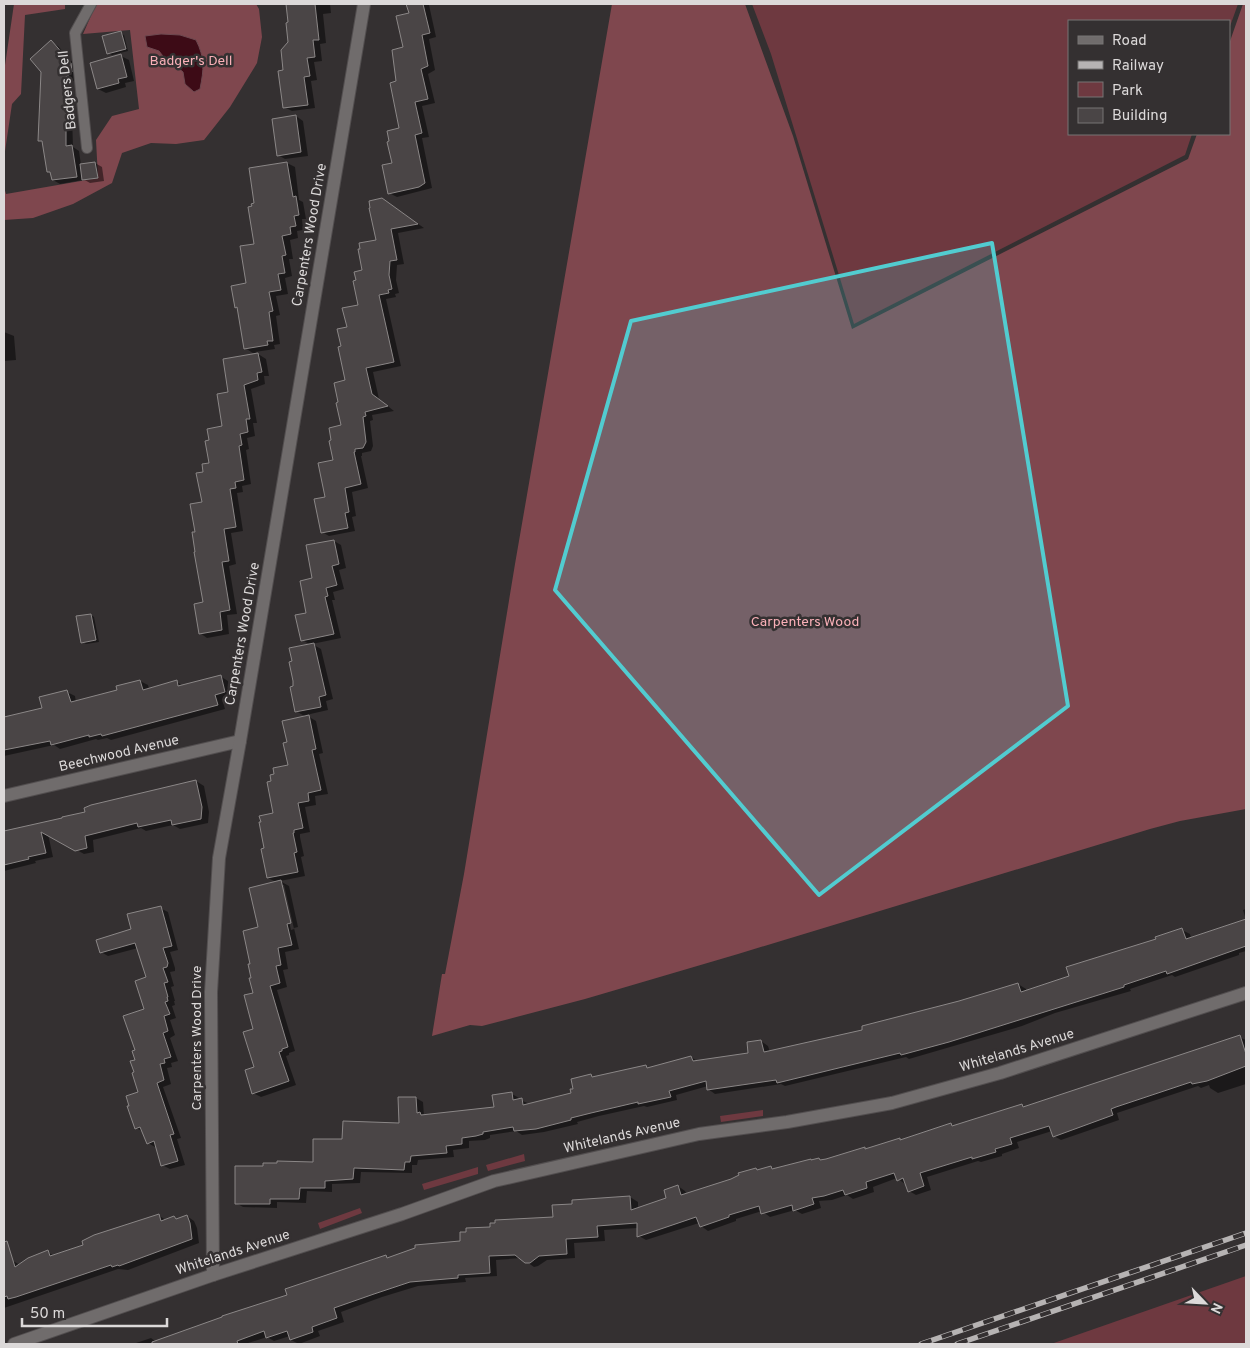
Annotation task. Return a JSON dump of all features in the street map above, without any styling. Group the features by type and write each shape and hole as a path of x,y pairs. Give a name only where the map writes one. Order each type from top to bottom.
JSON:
{"street":[{"name":"Carpenters Wood Drive","path":"213,1274 211,992 219,858 364,4"},
{"name":"Beechwood Avenue","path":"4,796 240,741"},
{"name":"Whitelands Avenue","path":"14,1344 213,1274 402,1214 494,1181 699,1134 787,1122 892,1103 1018,1067 1246,993"}],"lane":[{"name":"Badgers Dell","path":"88,148 76,33 91,4"}],"highlighted area":[{"path":"992,243 1068,706 819,895 555,590 631,321"}],"green space":[{"path":"14,4 65,4 65,9 25,15 21,94 12,104 4,158 4,72"},
{"name":"Badger's Dell","path":"95,4 256,4 259,9 262,37 257,63 230,107 204,140 176,144 151,143 122,153 112,183 73,204 33,218 4,220 4,187 6,194 98,178 96,140 112,116 139,109 130,30 83,34"},
{"name":"Carpenters Wood","path":"612,4 745,4 793,136 852,329 1188,159 1197,135 1230,135 1230,41 1243,4 1246,4 1246,809 1180,821 1150,829 585,999 482,1026 470,1025 432,1036 442,974 445,974 464,874 515,564"},
{"path":"752,4 1238,4 1230,26 1230,20 1068,20 1068,135 1192,135 1185,155 854,324 771,54"},
{"path":"1072,1031 1075,1037 1040,1049 1037,1042"},
{"path":"763,1110 763,1116 721,1122 720,1116"},
{"path":"524,1154 525,1161 488,1171 486,1165"},
{"path":"478,1167 478,1174 424,1190 422,1184"},
{"path":"360,1208 362,1213 320,1229 318,1223"},
{"path":"1246,1276 1246,1344 1051,1344"}],"shaded area":[{"path":"161,34 180,35 196,40 203,64 200,89 194,92 185,84 183,72 172,63 169,64 159,51 147,47 145,36"}],"building":[{"path":"286,4 315,4 319,40 313,40 315,57 307,58 310,76 304,77 308,105 283,108 278,71 283,70 281,50 288,42"},
{"path":"406,4 423,4 430,33 422,35 428,66 421,69 428,99 415,102 422,133 415,135 425,183 419,187 388,194 382,165 392,163 387,142 389,141 387,131 399,128 390,83 396,81 392,50 403,47 396,16 409,13"},
{"path":"121,31 126,49 107,54 102,36"},
{"path":"51,40 71,63 72,72 64,79 66,146 72,145 77,177 52,180 50,172 47,172 42,141 38,141 41,72 30,59"},
{"path":"121,54 127,77 118,79 119,83 97,89 90,63"},
{"path":"296,115 301,152 277,156 272,119"},
{"path":"95,162 98,178 82,180 80,164"},
{"path":"287,162 293,197 296,196 299,215 294,216 296,226 290,227 291,234 282,236 286,255 282,256 285,273 278,274 281,290 269,292 273,311 269,312 273,341 267,341 268,345 244,349 237,307 235,308 231,286 246,283 240,246 254,244 248,207 254,203 249,168"},
{"path":"382,198 418,224 391,229 397,260 390,261 389,275 392,289 388,290 389,293 379,295 394,362 366,368 372,394 388,406 365,412 366,416 363,417 366,442 363,448 355,449 354,452 361,484 345,488 349,512 345,513 348,528 321,533 314,499 325,497 318,463 333,460 329,441 331,440 329,428 341,425 334,383 345,380 338,347 341,346 337,329 347,327 342,308 358,305 353,281 356,280 354,272 362,270 358,249 360,249 359,243 376,240 369,201"},
{"path":"258,353 262,372 257,373 258,380 244,385 250,419 246,419 248,432 240,434 242,445 239,446 244,480 235,482 236,488 230,489 236,527 224,529 229,561 222,562 230,610 220,612 222,630 199,634 194,604 203,602 194,552 192,532 195,532 190,504 202,502 196,473 203,472 202,464 209,463 205,441 209,440 207,429 222,426 217,394 228,392 223,359"},
{"path":"334,540 339,564 332,566 337,585 326,588 328,596 325,597 334,634 301,641 295,615 306,613 300,581 312,578 306,545"},
{"path":"91,614 96,640 81,643 76,616"},
{"path":"314,643 326,695 319,697 321,707 295,712 290,687 293,686 293,681 289,662 292,661 289,648"},
{"path":"221,675 225,692 215,695 218,705 102,736 101,734 89,737 89,735 51,745 50,741 4,750 4,717 42,708 39,697 67,690 71,702 117,690 116,686 140,680 143,690 177,680 178,686"},
{"path":"309,715 316,749 312,750 321,790 308,793 309,801 298,803 303,828 294,830 293,833 297,852 294,853 298,872 267,878 261,849 264,848 259,816 273,813 267,782 271,781 270,775 274,774 273,768 288,765 283,743 287,742 282,721"},
{"path":"196,780 202,807 201,819 172,825 171,820 138,827 137,823 85,836 87,848 75,851 41,832 46,853 4,865 4,831 85,812 84,808 91,805"},
{"path":"281,880 291,923 287,924 292,945 278,948 281,965 276,966 280,983 270,986 288,1047 279,1052 289,1081 252,1094 245,1070 254,1067 243,1032 253,1029 244,995 253,993 249,978 251,978 248,964 250,964 243,931 258,927 249,888"},
{"path":"161,906 172,946 163,948 168,963 167,967 163,968 168,982 164,983 168,997 168,1001 165,1002 170,1014 164,1016 168,1031 163,1033 171,1057 164,1059 165,1063 160,1064 164,1080 157,1083 174,1134 170,1135 178,1161 161,1166 154,1141 147,1144 140,1127 135,1129 127,1106 129,1106 126,1096 138,1092 130,1061 135,1060 132,1051 135,1050 123,1016 144,1009 135,981 146,977 135,943 100,953 96,940 131,929 127,914"},
{"path":"1246,919 1246,946 1167,974 1166,971 1124,985 1124,987 949,1042 901,1055 900,1053 777,1083 776,1080 707,1090 706,1081 669,1091 671,1097 638,1104 638,1102 591,1113 536,1129 514,1131 513,1127 462,1138 462,1144 446,1146 447,1153 411,1156 410,1162 405,1162 404,1170 354,1168 353,1179 325,1181 325,1188 300,1188 299,1199 270,1199 270,1204 235,1204 235,1166 263,1166 263,1163 277,1163 277,1161 313,1162 313,1139 342,1139 343,1121 399,1123 398,1097 416,1097 417,1113 420,1112 421,1115 494,1107 492,1095 512,1092 513,1100 522,1098 523,1105 571,1093 570,1089 573,1089 571,1079 591,1074 592,1077 646,1065 647,1068 691,1056 693,1061 748,1053 747,1042 761,1040 764,1052 862,1030 862,1026 959,1001 1018,983 1021,992 1069,976 1066,967 1156,939 1155,937 1182,928 1186,939"},
{"path":"1240,1035 1246,1054 1246,1066 1207,1081 1192,1084 1191,1082 1116,1107 1111,1109 1113,1115 1053,1137 1049,1126 1010,1138 1012,1144 995,1149 996,1152 972,1159 972,1157 920,1173 924,1186 908,1192 903,1178 897,1181 894,1173 866,1182 867,1188 845,1195 843,1190 812,1198 814,1204 793,1211 792,1205 761,1214 759,1206 729,1215 729,1217 700,1227 696,1217 637,1237 637,1223 597,1226 598,1237 566,1239 567,1254 539,1256 530,1263 525,1263 515,1255 489,1256 490,1273 458,1275 458,1278 410,1282 374,1294 334,1308 337,1318 312,1327 313,1332 290,1340 287,1331 266,1338 264,1331 237,1341 238,1344 152,1344 152,1342 222,1316 287,1295 285,1289 386,1255 387,1258 415,1248 415,1245 460,1241 460,1232 466,1232 466,1228 490,1227 490,1223 495,1223 495,1220 553,1217 552,1205 572,1204 572,1200 630,1196 631,1210 666,1198 664,1190 678,1185 681,1195 731,1179 739,1175 738,1173 756,1168 757,1170 771,1166 772,1169 811,1159 826,1159 900,1138 900,1140 951,1123 952,1126 1022,1104 1023,1107"},
{"path":"159,1214 161,1221 174,1216 176,1219 187,1215 192,1239 119,1266 112,1267 111,1265 16,1297 8,1299 7,1296 4,1297 4,1242 7,1241 15,1267 28,1258 48,1250 50,1256 83,1245 82,1241 94,1235"}],"railway":[{"path":"921,1344 1246,1233"},
{"path":"957,1344 1246,1245"}]}
